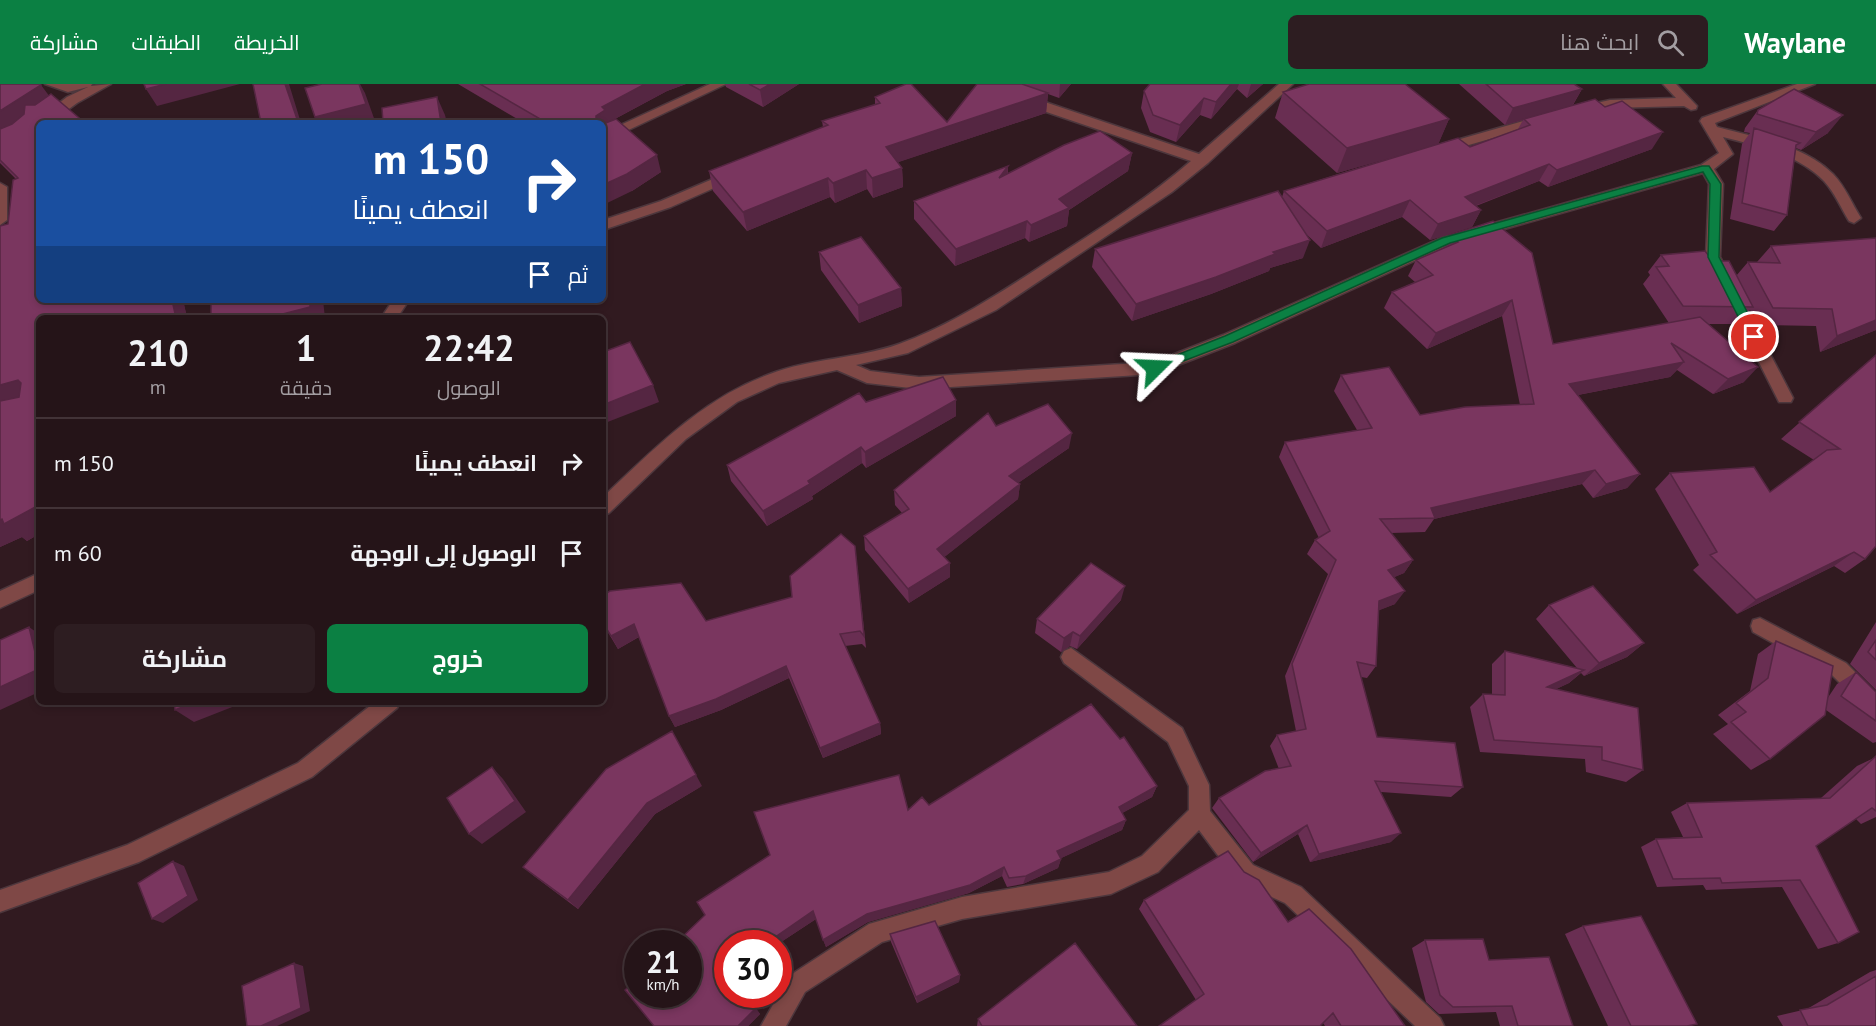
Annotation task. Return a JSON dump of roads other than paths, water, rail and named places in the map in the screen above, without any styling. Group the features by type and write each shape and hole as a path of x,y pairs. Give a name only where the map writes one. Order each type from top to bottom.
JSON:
{"street":[{"path":"51,84 68,88 86,84"},
{"path":"46,120 72,100 105,84"},
{"path":"606,137 720,84"},
{"path":"606,505 680,434 730,398 775,378 902,349 991,306 1112,228 1203,160 1287,84"},
{"path":"837,363 867,377 919,383 1155,368 1229,339 1446,241 1706,168 1726,154 1710,125 1669,84"},
{"path":"1710,125 1809,84"},
{"path":"1011,96 1203,160"},
{"path":"1427,153 1610,104 1688,102"},
{"path":"1710,125 1788,152 1812,163 1830,179 1854,218"},
{"path":"606,224 666,204 750,167"},
{"path":"1706,168 1716,184 1713,257 1785,398"},
{"path":"0,187 2,208 0,220"},
{"path":"1059,262 1103,249"},
{"path":"0,600 36,582"},
{"path":"1760,626 1839,669 1876,706"},
{"path":"1071,657 1175,735 1199,785 1200,814 1245,873 1293,895 1432,1026"},
{"path":"0,901 131,854 305,770 386,705"},
{"path":"773,1026 797,984 877,932 962,908 1111,883 1150,864 1200,814"}]}
